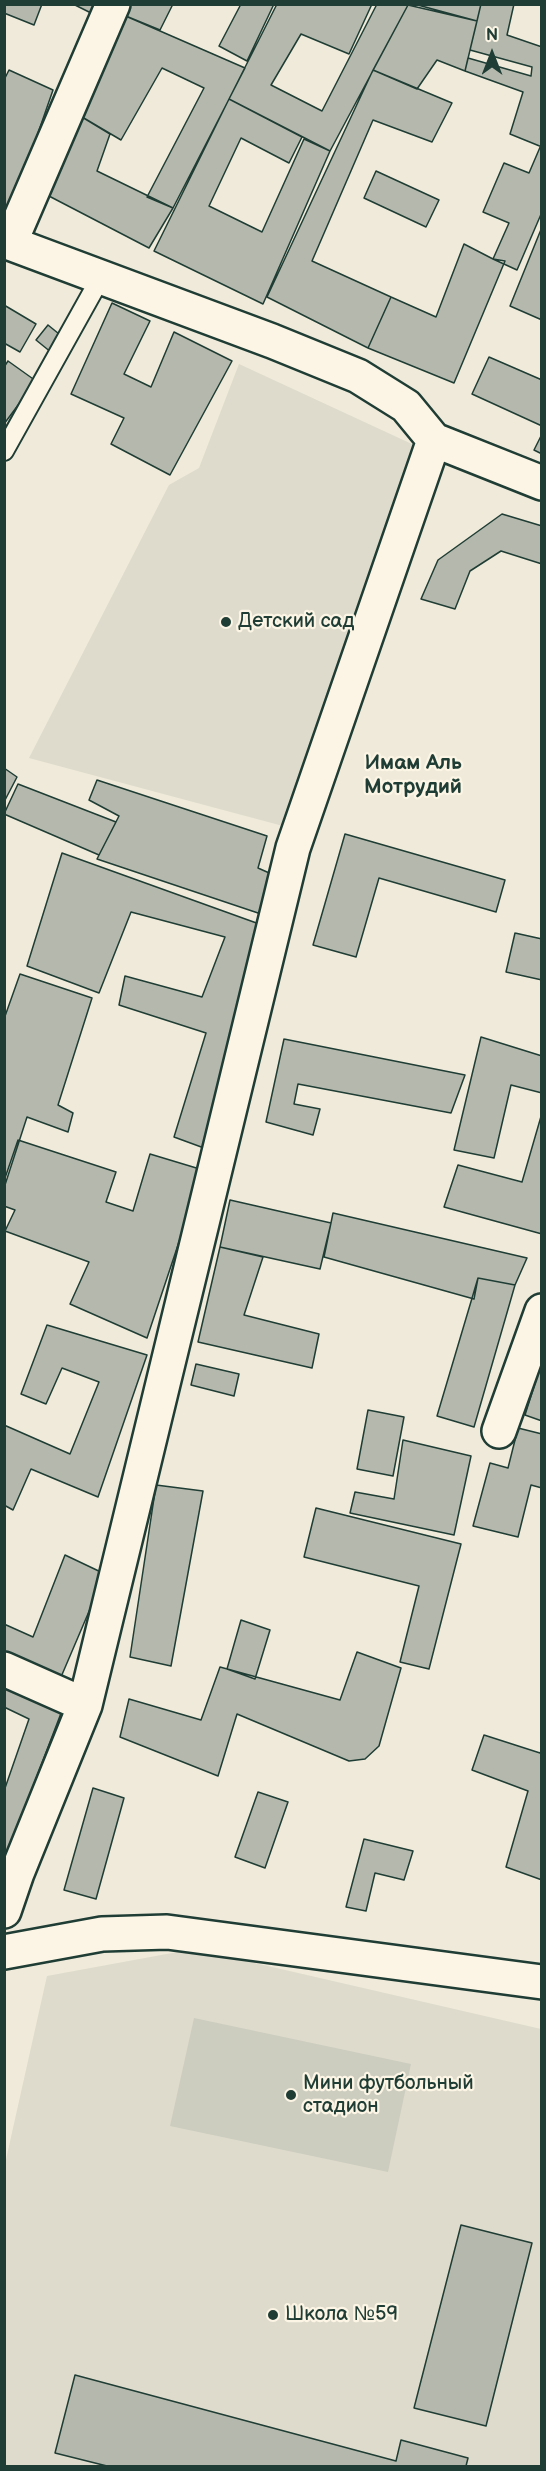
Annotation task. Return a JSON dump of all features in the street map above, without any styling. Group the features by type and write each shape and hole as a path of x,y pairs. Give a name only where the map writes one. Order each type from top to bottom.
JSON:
{"street":[{"path":"113,4 7,242 358,376 406,406 434,440 542,483"},
{"path":"4,1911 11,1871 84,1705 293,848 434,440"},
{"path":"499,1431 542,1311"},
{"path":"4,1669 84,1705"},
{"path":"4,1952 102,1934 167,1932 542,1982"}],"lane":[{"path":"4,451 101,277"}],"shaded area":[{"name":"Детский сад","path":"239,364 414,445 283,826 29,758 169,485 199,468"},
{"name":"Школа №59","path":"194,1949 541,2029 541,2466 5,2466 5,2164 47,1976"},
{"name":"Мини футбольный стадион","path":"194,2018 411,2064 388,2172 170,2126"}],"building":[{"path":"4,4 42,4 34,25 4,13"},
{"path":"73,4 100,4 95,15"},
{"path":"125,4 173,4 160,30 121,14"},
{"path":"241,4 274,4 247,61 219,46"},
{"path":"277,4 372,4 349,54 301,34 271,85 322,111 377,4 408,5 330,151 229,99"},
{"path":"414,4 481,4 477,21"},
{"path":"481,4 514,4 507,35 542,47 542,147 510,134 523,92 465,71 468,58 531,76 532,67 470,50"},
{"path":"408,5 477,21 465,71 437,60 417,89 373,70"},
{"path":"121,14 245,68 173,208 147,197 204,88 162,68 121,140 77,114"},
{"path":"9,70 53,90 4,231 4,80"},
{"path":"373,70 452,103 432,142 373,120 312,261 391,297 368,348 267,297"},
{"path":"229,99 302,137 289,163 241,138 209,206 262,232 304,139 330,151 263,304 154,251"},
{"path":"77,114 110,134 97,171 173,208 149,248 47,195"},
{"path":"541,145 542,212 517,270 493,259 509,223 483,212 504,163 529,173"},
{"path":"376,171 439,200 426,227 364,198"},
{"path":"542,227 542,320 510,306"},
{"path":"464,244 493,259 505,261 454,383 368,348 391,297 436,317"},
{"path":"112,303 150,321 124,374 151,387 174,332 232,361 170,475 111,444 124,418 71,394"},
{"path":"4,305 36,324 20,352 4,343"},
{"path":"48,325 64,338 52,353 36,340"},
{"path":"489,357 542,380 542,426 472,394"},
{"path":"8,361 36,381 4,424 4,367"},
{"path":"542,434 542,454 534,450"},
{"path":"502,514 542,526 542,564 501,551 470,571 455,609 421,599 438,560"},
{"path":"4,768 17,777 4,802"},
{"path":"97,780 267,836 258,868 276,876 261,914 97,859 119,816 89,800"},
{"path":"18,784 116,822 99,855 4,814"},
{"path":"345,834 505,880 496,912 379,878 356,957 313,945"},
{"path":"62,853 262,925 204,1148 174,1137 206,1033 119,1005 125,976 202,997 225,937 131,912 99,993 27,966"},
{"path":"515,933 542,939 542,980 506,972"},
{"path":"20,974 92,998 58,1105 73,1113 68,1132 27,1117 4,1188 4,1019"},
{"path":"481,1037 542,1056 542,1093 511,1085 494,1158 454,1150"},
{"path":"284,1039 465,1075 451,1113 298,1084 294,1104 320,1109 313,1135 266,1122"},
{"path":"542,1113 542,1234 444,1207 458,1165 522,1182"},
{"path":"18,1140 116,1172 106,1202 133,1211 150,1154 203,1170 147,1338 70,1304 89,1262 5,1231 15,1210 4,1206 4,1181"},
{"path":"230,1200 331,1223 320,1269 220,1247"},
{"path":"333,1213 527,1258 515,1285 478,1278 474,1299 324,1257"},
{"path":"220,1247 263,1257 244,1315 319,1334 312,1368 198,1342"},
{"path":"478,1278 515,1285 474,1427 437,1416"},
{"path":"47,1325 147,1355 98,1497 31,1469 13,1510 4,1505 4,1425 70,1454 99,1382 62,1368 46,1404 21,1394"},
{"path":"542,1361 542,1421 525,1415"},
{"path":"196,1364 239,1374 234,1396 191,1385"},
{"path":"368,1410 404,1417 393,1476 357,1469"},
{"path":"518,1428 542,1434 542,1488 531,1485 518,1537 473,1526 490,1463 508,1468"},
{"path":"403,1440 471,1456 454,1535 350,1513 355,1492 394,1499"},
{"path":"156,1485 203,1491 171,1666 130,1657"},
{"path":"316,1508 461,1544 429,1669 400,1662 419,1586 304,1557"},
{"path":"65,1555 105,1574 58,1684 4,1660 4,1624 33,1637"},
{"path":"241,1620 270,1630 255,1679 227,1669"},
{"path":"357,1652 401,1668 379,1746 365,1759 349,1761 237,1714 218,1776 120,1737 129,1699 201,1720 220,1667 340,1700"},
{"path":"4,1681 63,1708 8,1852 4,1851 4,1791 29,1719 4,1707"},
{"path":"484,1735 540,1753 542,1749 542,1880 506,1867 528,1791 472,1770"},
{"path":"93,1788 124,1798 96,1899 64,1890"},
{"path":"258,1792 288,1802 265,1868 235,1857"},
{"path":"364,1839 413,1851 404,1880 375,1873 366,1911 346,1907"},
{"path":"461,2225 532,2243 486,2426 414,2408"},
{"path":"75,2375 396,2461 401,2440 468,2458 466,2466 107,2466 55,2453"}],"place":[{"name":"Детский сад","path":"226,622"},
{"name":"Мини футбольный стадион","path":"291,2095"},
{"name":"Школа №59","path":"273,2315"}],"district":[{"name":"Имам Аль Мотрудий","path":"413,776"}]}
